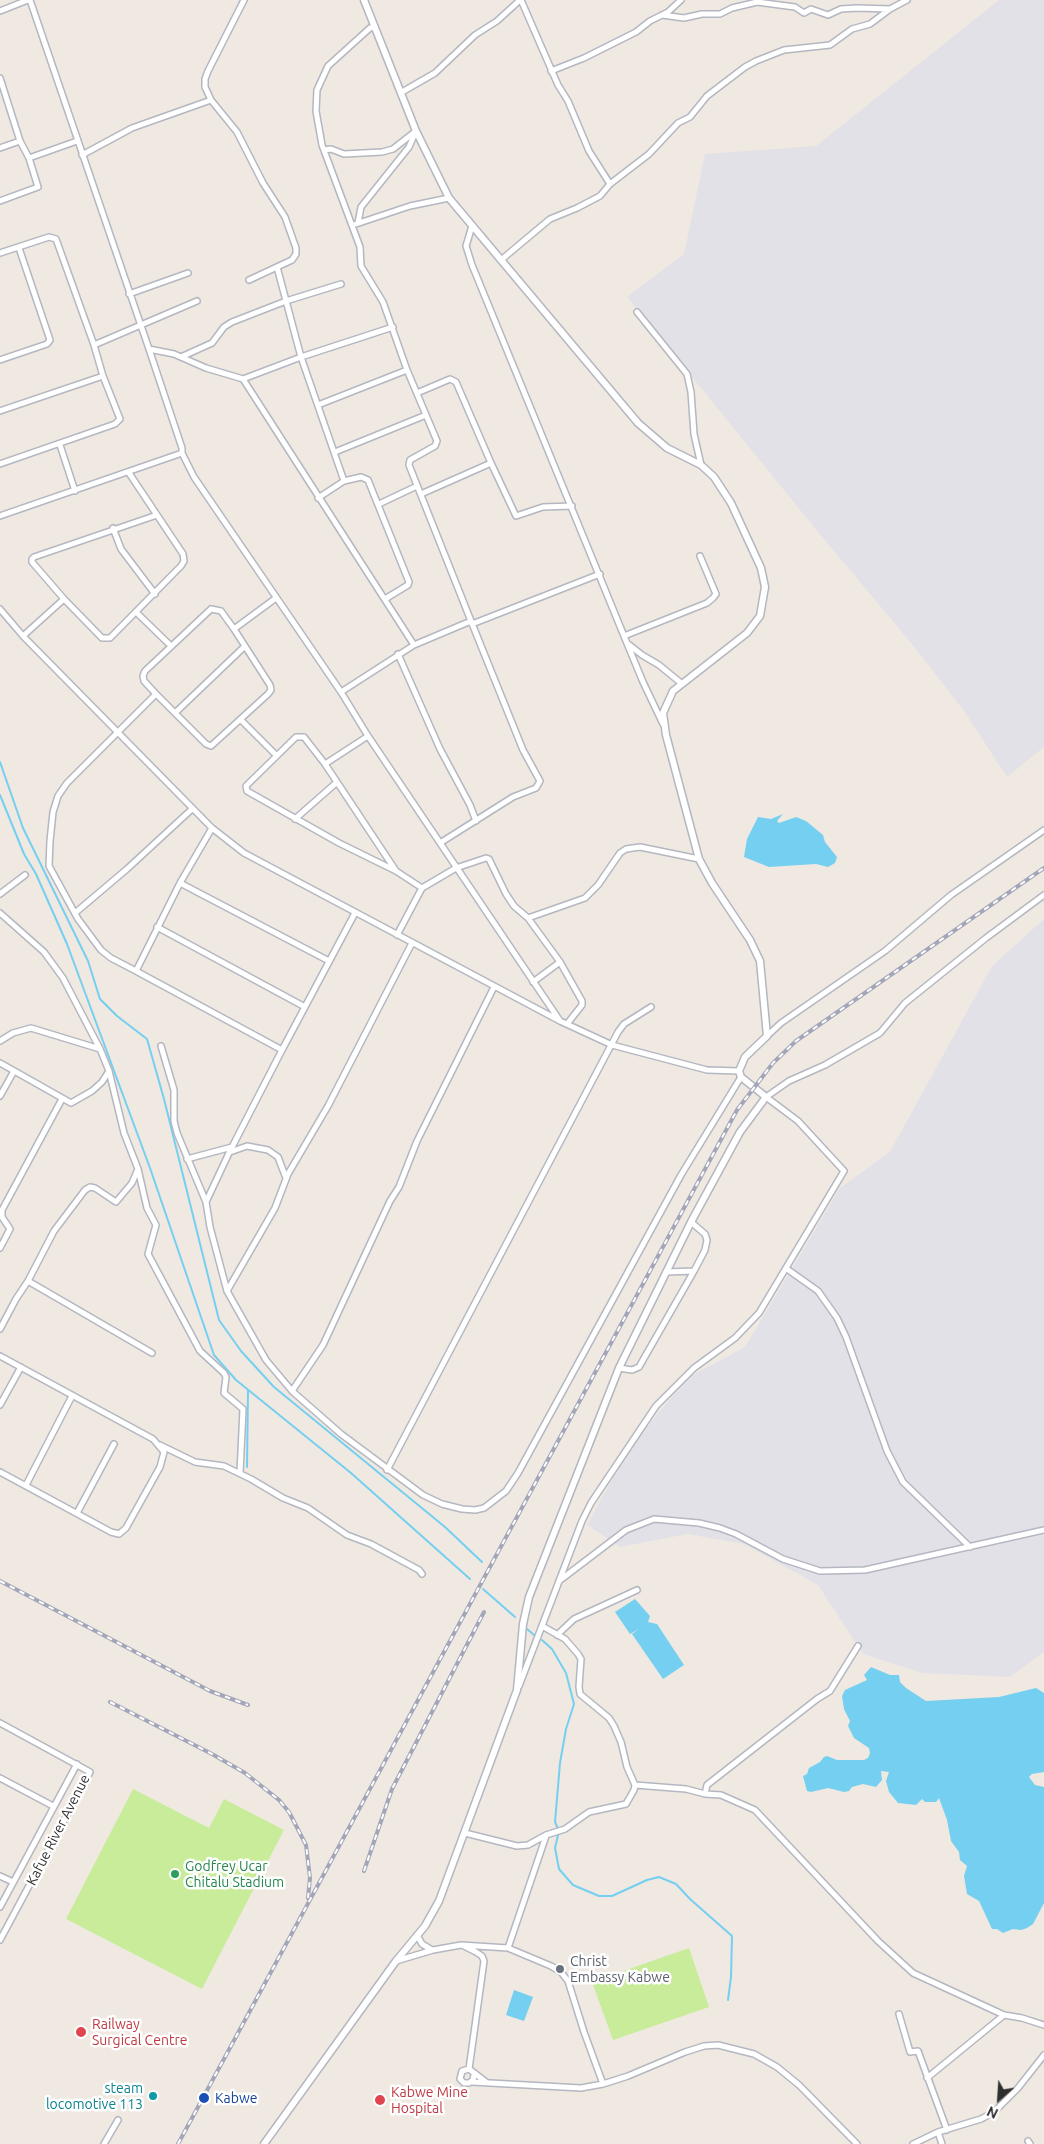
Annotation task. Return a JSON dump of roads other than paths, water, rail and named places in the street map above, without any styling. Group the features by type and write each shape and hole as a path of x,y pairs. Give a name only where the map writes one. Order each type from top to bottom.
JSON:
{"street":[{"path":"0,11 29,0 149,349 182,448 182,453 194,477 341,692 368,736 560,1021"},
{"path":"244,0 205,79 211,100 238,132 263,182 285,218 296,248 294,258 249,280"},
{"path":"364,0 416,131 449,198 638,423 667,448 701,465 714,477 731,503 761,568 765,587 760,616 747,633 673,691 663,713 663,724"},
{"path":"402,92 435,73 475,35 497,21 520,0 551,71 568,100 589,151 610,184"},
{"path":"551,71 584,58 636,32 650,21 668,12 681,0"},
{"path":"501,260 550,219 600,196 610,184 650,154 678,123 694,112 707,96 745,67 756,60 784,50 830,45 852,29 875,21 904,1"},
{"path":"662,15 684,18 702,14 720,14 732,8 758,2 795,7 804,13 811,9 828,15 849,8 890,9"},
{"path":"375,26 370,28 328,66 320,82 315,100 324,150 355,224 360,247 361,266 383,302 407,370 437,444 410,460 409,465 524,750 540,781 536,788 513,797 440,843"},
{"path":"0,78 3,96 20,141 30,158 38,187 0,201"},
{"path":"82,155 132,128 211,100"},
{"path":"324,150 331,149 344,154 382,152 393,149 416,131"},
{"path":"355,224 362,207 409,147 416,131"},
{"path":"0,148 20,141"},
{"path":"30,158 77,141"},
{"path":"355,224 410,206 449,198"},
{"path":"472,226 466,246 472,265 643,682 663,724 699,859 712,883 750,940 760,960 767,1036"},
{"path":"0,253 49,237 56,239 94,345 103,376 120,419 118,422 60,445 0,464"},
{"path":"0,360 47,344 50,340 19,248"},
{"path":"277,267 301,357 344,481"},
{"path":"129,294 188,273"},
{"path":"180,357 212,343 224,327 232,322 286,301 341,284"},
{"path":"94,345 197,300"},
{"path":"637,312 687,374 691,392 694,434 701,465"},
{"path":"149,349 167,352 206,368 243,379 301,357 393,327"},
{"path":"318,405 407,370"},
{"path":"0,410 103,376"},
{"path":"243,379 414,645"},
{"path":"417,393 450,379 456,382 516,516 543,507 572,506"},
{"path":"335,452 426,416"},
{"path":"60,445 75,491"},
{"path":"0,516 182,453"},
{"path":"421,494 491,463"},
{"path":"129,472 157,514 183,554 184,561 137,613 110,638 102,638 64,599 32,562 34,557 157,514"},
{"path":"318,498 344,481 361,477 368,480 409,582 408,585 385,598"},
{"path":"379,504 417,486"},
{"path":"113,528 121,549 155,594"},
{"path":"624,636 706,603 713,598 716,594 700,556"},
{"path":"341,692 414,645 600,574"},
{"path":"234,629 276,598"},
{"path":"23,636 64,599"},
{"path":"0,609 23,636 192,809 212,828 244,853 494,987 612,1045 708,1070 740,1074 766,1097 798,1121 844,1171 787,1269 752,1322 694,1368 656,1406 591,1503 517,1690 439,1901 425,1926 396,1962 264,2144"},
{"path":"211,609 221,612 234,629 270,685 271,690 211,746 206,744 156,694 144,681 143,676 145,671 211,609"},
{"path":"137,613 171,646"},
{"path":"628,644 681,683"},
{"path":"175,713 244,647"},
{"path":"398,654 440,749 470,805 476,821"},
{"path":"156,694 67,783 58,796 53,812 49,866 75,913 101,950 111,958 282,1050"},
{"path":"241,720 276,755"},
{"path":"325,764 368,736"},
{"path":"396,871 325,764 304,737 296,737 276,755 246,789 247,792 396,871 422,888"},
{"path":"295,819 336,783"},
{"path":"75,913 127,869 192,809"},
{"path":"136,971 180,883 212,828"},
{"path":"161,1046 174,1090 176,1127 206,1202 210,1228 227,1291 266,1360 292,1391 340,1434 423,1494 442,1504 462,1509 474,1510 484,1508 506,1491 601,1324 681,1175 740,1074 745,1057 781,1023 885,951 951,895 1044,830"},
{"path":"528,918 581,900 598,885 620,853 632,846 699,859"},
{"path":"396,935 422,888 456,868 486,858 490,859 506,894 514,906 528,918 560,962 582,1001 582,1006 567,1024"},
{"path":"0,894 25,876"},
{"path":"180,883 329,961"},
{"path":"517,1690 522,1624 530,1597 619,1368 691,1222 740,1132 766,1097 789,1081 826,1065 880,1033 905,1004 986,938 1044,895"},
{"path":"0,912 44,952 64,978 100,1049 109,1072 124,1133 138,1169 147,1208 157,1228 150,1242 148,1254 200,1352 224,1373 226,1377 224,1393 243,1409 240,1473"},
{"path":"206,1202 282,1050 355,913"},
{"path":"157,927 305,1006"},
{"path":"227,1291 275,1208 286,1178 328,1106 412,943"},
{"path":"533,982 560,962"},
{"path":"292,1391 323,1345 390,1201 399,1187 417,1141 494,987"},
{"path":"388,1470 612,1045 624,1024 651,1007"},
{"path":"0,1041 14,1033 31,1028 100,1049"},
{"path":"0,1063 42,1084 62,1099 71,1103 102,1082 109,1072"},
{"path":"0,1096 14,1070"},
{"path":"0,1248 10,1229 2,1217 2,1210 62,1099"},
{"path":"229,1153 247,1146 268,1150 278,1157 286,1178"},
{"path":"188,1159 232,1147"},
{"path":"0,1329 54,1231 85,1190 90,1187 95,1188 116,1202 132,1183 138,1169"},
{"path":"619,1368 632,1370 638,1367 705,1250 707,1240 705,1234 691,1222"},
{"path":"787,1269 818,1291 837,1318 846,1337 887,1450 903,1482 970,1548"},
{"path":"666,1272 694,1271"},
{"path":"28,1281 152,1353"},
{"path":"0,1356 140,1432 160,1445 195,1462 224,1466 284,1498 308,1508 347,1535 371,1544 422,1574"},
{"path":"0,1405 20,1367"},
{"path":"26,1485 72,1396"},
{"path":"77,1513 114,1444"},
{"path":"0,1472 115,1534 122,1532 160,1467 164,1452 160,1445"},
{"path":"559,1582 626,1530 654,1520 691,1522 720,1528 736,1534 783,1559 820,1571 865,1570 1044,1530"},
{"path":"558,1634 574,1619 637,1590"},
{"path":"465,1833 517,1846 528,1845 549,1834 565,1829 589,1812 626,1804 631,1799 635,1785 626,1767 622,1742 609,1718 580,1694 581,1659 572,1645 558,1634 542,1626"},
{"path":"705,1794 707,1785 817,1699 830,1691 858,1646"},
{"path":"0,1723 77,1764"},
{"name":"Kafue River Avenue","path":"0,1907 77,1764 90,1773 0,1940"},
{"path":"0,1778 53,1806"},
{"path":"635,1785 686,1789 705,1794 721,1795 755,1810 878,1941 913,1973 1004,2015 1044,2025"},
{"path":"508,1948 549,1834"},
{"path":"0,1876 13,1882"},
{"path":"417,1936 422,1944 433,1950"},
{"path":"396,1962 433,1950 461,1945 508,1948 551,1966 565,1976 603,2084"},
{"path":"461,1945 482,1956 484,1961 469,2069 474,2075 486,2082"},
{"path":"899,2014 910,2052 918,2051 947,2130"},
{"path":"927,2078 1004,2015"},
{"path":"469,2069 462,2071 460,2077 464,2083 486,2082 552,2088 581,2088 603,2084 704,2046 734,2048 754,2054 777,2067 799,2085 857,2144"},
{"path":"913,2144 938,2132 981,2119 994,2112 1018,2088 1044,2055"},
{"path":"472,2082 474,2075"},
{"path":"104,2144 118,2120"},
{"path":"938,2132 942,2144"}],"water":[{"path":"783,814 777,821 779,823 796,817 806,821 823,835 825,842 837,857 835,863 828,867 816,864 769,867 744,857 747,839 758,817 771,819"},
{"path":"635,1599 650,1616 648,1622 657,1624 684,1665 663,1679 632,1634 639,1629 630,1634 615,1612"},
{"path":"871,1667 890,1675 899,1675 900,1682 906,1688 926,1701 999,1697 1036,1688 1044,1693 1044,1772 1032,1774 1029,1777 1035,1785 1044,1787 1044,1903 1033,1924 1027,1928 1021,1930 1013,1929 1003,1933 997,1929 992,1929 979,1901 967,1894 964,1876 967,1866 960,1860 959,1852 951,1841 947,1820 939,1798 936,1802 925,1802 922,1799 916,1805 898,1803 889,1792 886,1781 889,1772 881,1771 882,1780 876,1787 863,1784 852,1787 849,1791 844,1792 828,1788 811,1792 807,1791 803,1776 807,1774 809,1768 820,1762 824,1757 827,1756 837,1760 864,1760 868,1758 869,1748 854,1738 848,1726 850,1721 844,1709 842,1696 845,1690 867,1680 864,1675"},
{"path":"514,1990 533,1997 524,2021 506,2015"}],"waterway":[{"path":"0,762 23,828 88,961 100,999 117,1016 147,1039 164,1099 219,1320 241,1351 274,1387 445,1527 482,1562"},
{"path":"0,795 24,854 36,874 67,944 150,1168 214,1355 236,1380 351,1473 470,1579"},
{"path":"247,1467 248,1390"},
{"path":"483,1589 515,1617"},
{"path":"527,1629 534,1635"},
{"path":"542,1640 552,1649 566,1673 574,1704 566,1729 560,1763 555,1822 559,1831 555,1848 559,1869 573,1885 599,1896 612,1896 647,1880 659,1877 676,1884 732,1936 731,1977 728,2000"}],"railway":[{"path":"178,2144 737,1110 773,1063 796,1041 1044,868"},
{"path":"0,1581 210,1691 248,1705"},
{"path":"364,1871 392,1789 484,1612"},
{"path":"110,1702 245,1773 279,1800 289,1812 306,1845 310,1878 308,1898"}],"place":[{"name":"Godfrey Ucar Chitalu Stadium","path":"175,1874"},
{"name":"Christ Embassy Kabwe","path":"560,1969"},
{"name":"Railway Surgical Centre","path":"81,2032"},
{"name":"steam locomotive 113","path":"153,2096"},
{"name":"Kabwe","path":"204,2098"},
{"name":"Kabwe Mine Hospital","path":"380,2100"}]}
